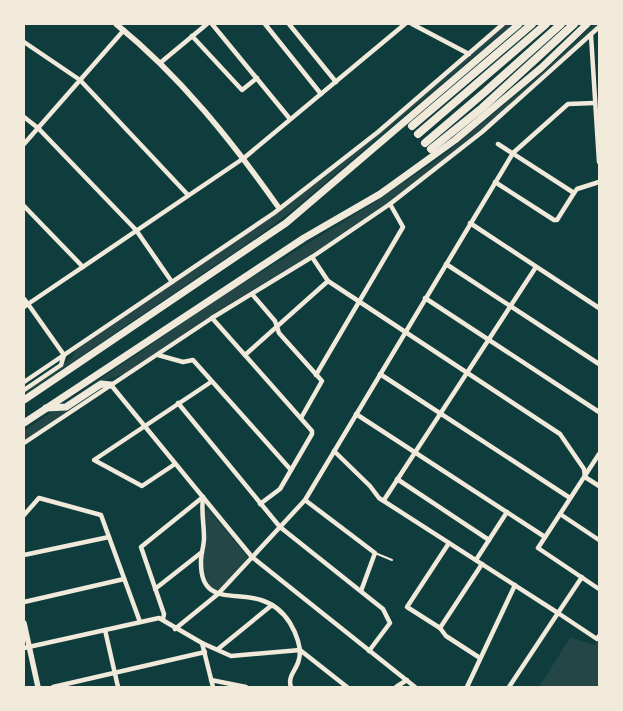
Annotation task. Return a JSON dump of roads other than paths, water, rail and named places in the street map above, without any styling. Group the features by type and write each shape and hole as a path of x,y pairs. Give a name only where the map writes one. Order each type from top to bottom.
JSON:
{"highway":[{"path":"24,400 286,223 519,24"},
{"path":"412,126 532,24"},
{"path":"418,134 546,24"},
{"path":"424,143 561,24"},
{"path":"431,149 482,108 574,24"},
{"path":"24,423 304,238 380,194 455,140 541,68 587,24"},
{"path":"45,408 66,407 101,384 111,385"}],"street":[{"path":"116,24 160,63 209,116 244,158 280,208"},
{"path":"160,63 206,24"},
{"path":"212,24 290,119"},
{"path":"264,24 321,94"},
{"path":"290,24 336,82"},
{"path":"26,305 244,158 405,24"},
{"path":"412,24 469,54"},
{"path":"24,382 280,208 378,132 503,24"},
{"path":"24,443 212,318 312,257 390,204 482,132 599,27"},
{"path":"24,144 124,30"},
{"path":"590,35 599,162"},
{"path":"192,36 242,90 257,78"},
{"path":"24,42 80,80 188,195"},
{"path":"175,628 218,594 305,500 513,153 568,104 594,103"},
{"path":"24,117 38,128 136,230 172,282"},
{"path":"498,144 574,193"},
{"path":"495,182 554,220 578,189 599,182"},
{"path":"316,375 403,227 390,204"},
{"path":"24,206 82,267"},
{"path":"470,223 599,308"},
{"path":"312,257 328,281 560,434 584,469 585,477"},
{"path":"446,264 599,364"},
{"path":"384,500 536,267"},
{"path":"245,355 328,281"},
{"path":"252,294 275,321 279,333 322,381 301,418"},
{"path":"425,298 599,412"},
{"path":"24,299 26,305 64,355"},
{"path":"212,318 301,418 312,434 280,488 260,504"},
{"path":"24,390 61,365 64,355"},
{"path":"158,355 183,362 193,360 291,470"},
{"path":"380,374 570,498"},
{"path":"175,464 142,486 94,460 211,382"},
{"path":"111,385 252,557 415,687"},
{"path":"178,403 280,527 383,609 390,623 369,651"},
{"path":"356,414 416,451 544,537"},
{"path":"334,452 384,500 597,639 599,636"},
{"path":"599,454 538,548 599,589"},
{"path":"585,477 599,486"},
{"path":"397,480 489,540"},
{"path":"203,497 201,509 204,541 200,562 204,579 208,587 218,594 254,598 272,605 290,623 300,650 299,659 290,679 291,687"},
{"path":"163,619 164,614 141,547 203,497"},
{"path":"24,515 39,498 101,515 140,622"},
{"path":"305,500 375,553 361,591"},
{"path":"476,560 507,512"},
{"path":"560,514 599,540"},
{"path":"24,555 109,537"},
{"path":"449,542 407,607 440,628 446,636 480,658"},
{"path":"155,589 202,552"},
{"path":"440,628 482,564"},
{"path":"509,687 582,577"},
{"path":"24,602 124,579"},
{"path":"467,687 515,586"},
{"path":"218,649 272,605"},
{"path":"26,647 140,622 163,619 202,643 232,656 300,650 347,687"},
{"path":"24,623 26,647 38,687"},
{"path":"105,630 118,687"},
{"path":"202,643 206,652 213,687"},
{"path":"52,687 206,652"},
{"path":"211,680 246,687"},
{"path":"396,687 407,680"}],"lane":[{"path":"375,553 392,560"}]}
